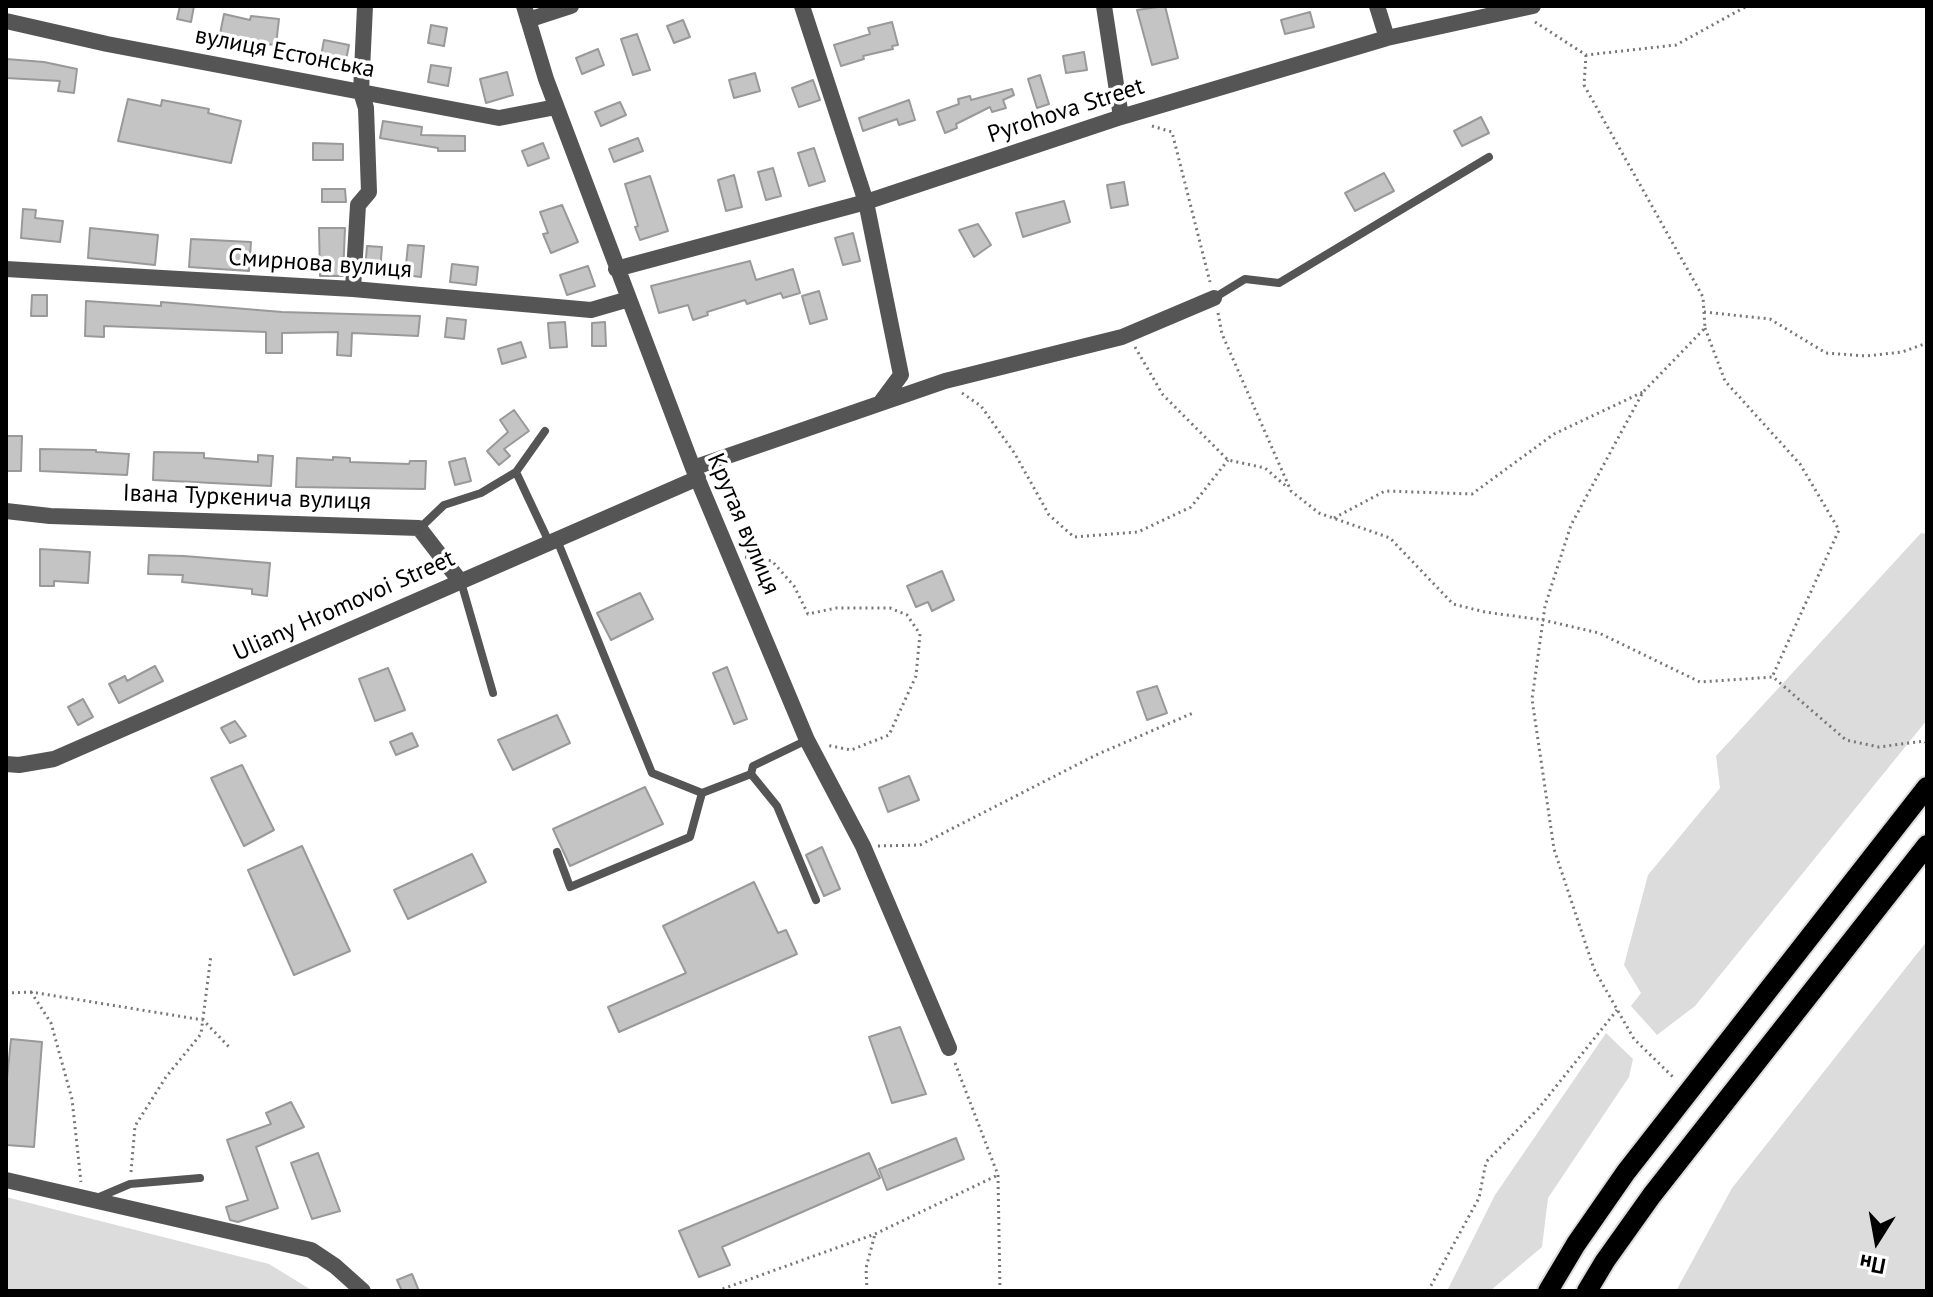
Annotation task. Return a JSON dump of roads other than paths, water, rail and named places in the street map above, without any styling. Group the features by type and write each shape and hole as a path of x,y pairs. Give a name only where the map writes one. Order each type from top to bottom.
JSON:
{"main road":[{"path":"1548,1291 1626,1172 1927,787"},
{"path":"1587,1291 1652,1195 1927,845"}],"street":[{"path":"353,289 358,205 369,192 366,108 361,92 365,6"},
{"path":"526,13 571,6"},
{"path":"802,6 866,202 901,375 881,402"},
{"path":"1104,6 1121,117"},
{"path":"1377,6 1387,38"},
{"name":"Pyrohova Street","path":"616,269 866,202 1121,117 1387,38 1533,6"},
{"name":"Крутая вулиця","path":"526,13 556,107 696,473 807,740 863,846 949,1048"},
{"name":"вулиця Естонська","path":"6,21 107,44 499,118 556,107"},
{"name":"Смирнова вулиця","path":"6,269 353,289 591,310 629,299"},
{"name":"Uliany Hromovoi Street","path":"6,764 54,759 460,581 696,473 881,402 945,381 1122,337 1214,298"},
{"name":"Івана Туркенича вулиця","path":"6,511 50,516 419,528"},
{"path":"419,528 460,581"},
{"path":"6,1180 311,1250 363,1291"}],"lane":[{"path":"1214,298 1245,279 1279,283 1489,157"},
{"path":"419,528 444,505 481,493 516,472 545,431"},
{"path":"516,472 552,540 652,773 702,793 751,774"},
{"path":"460,581 493,693"},
{"path":"751,774 753,766 807,740"},
{"path":"751,774 777,806 816,900"},
{"path":"557,852 570,887 690,837 702,793"},
{"path":"88,1199 130,1184 200,1178"}]}
